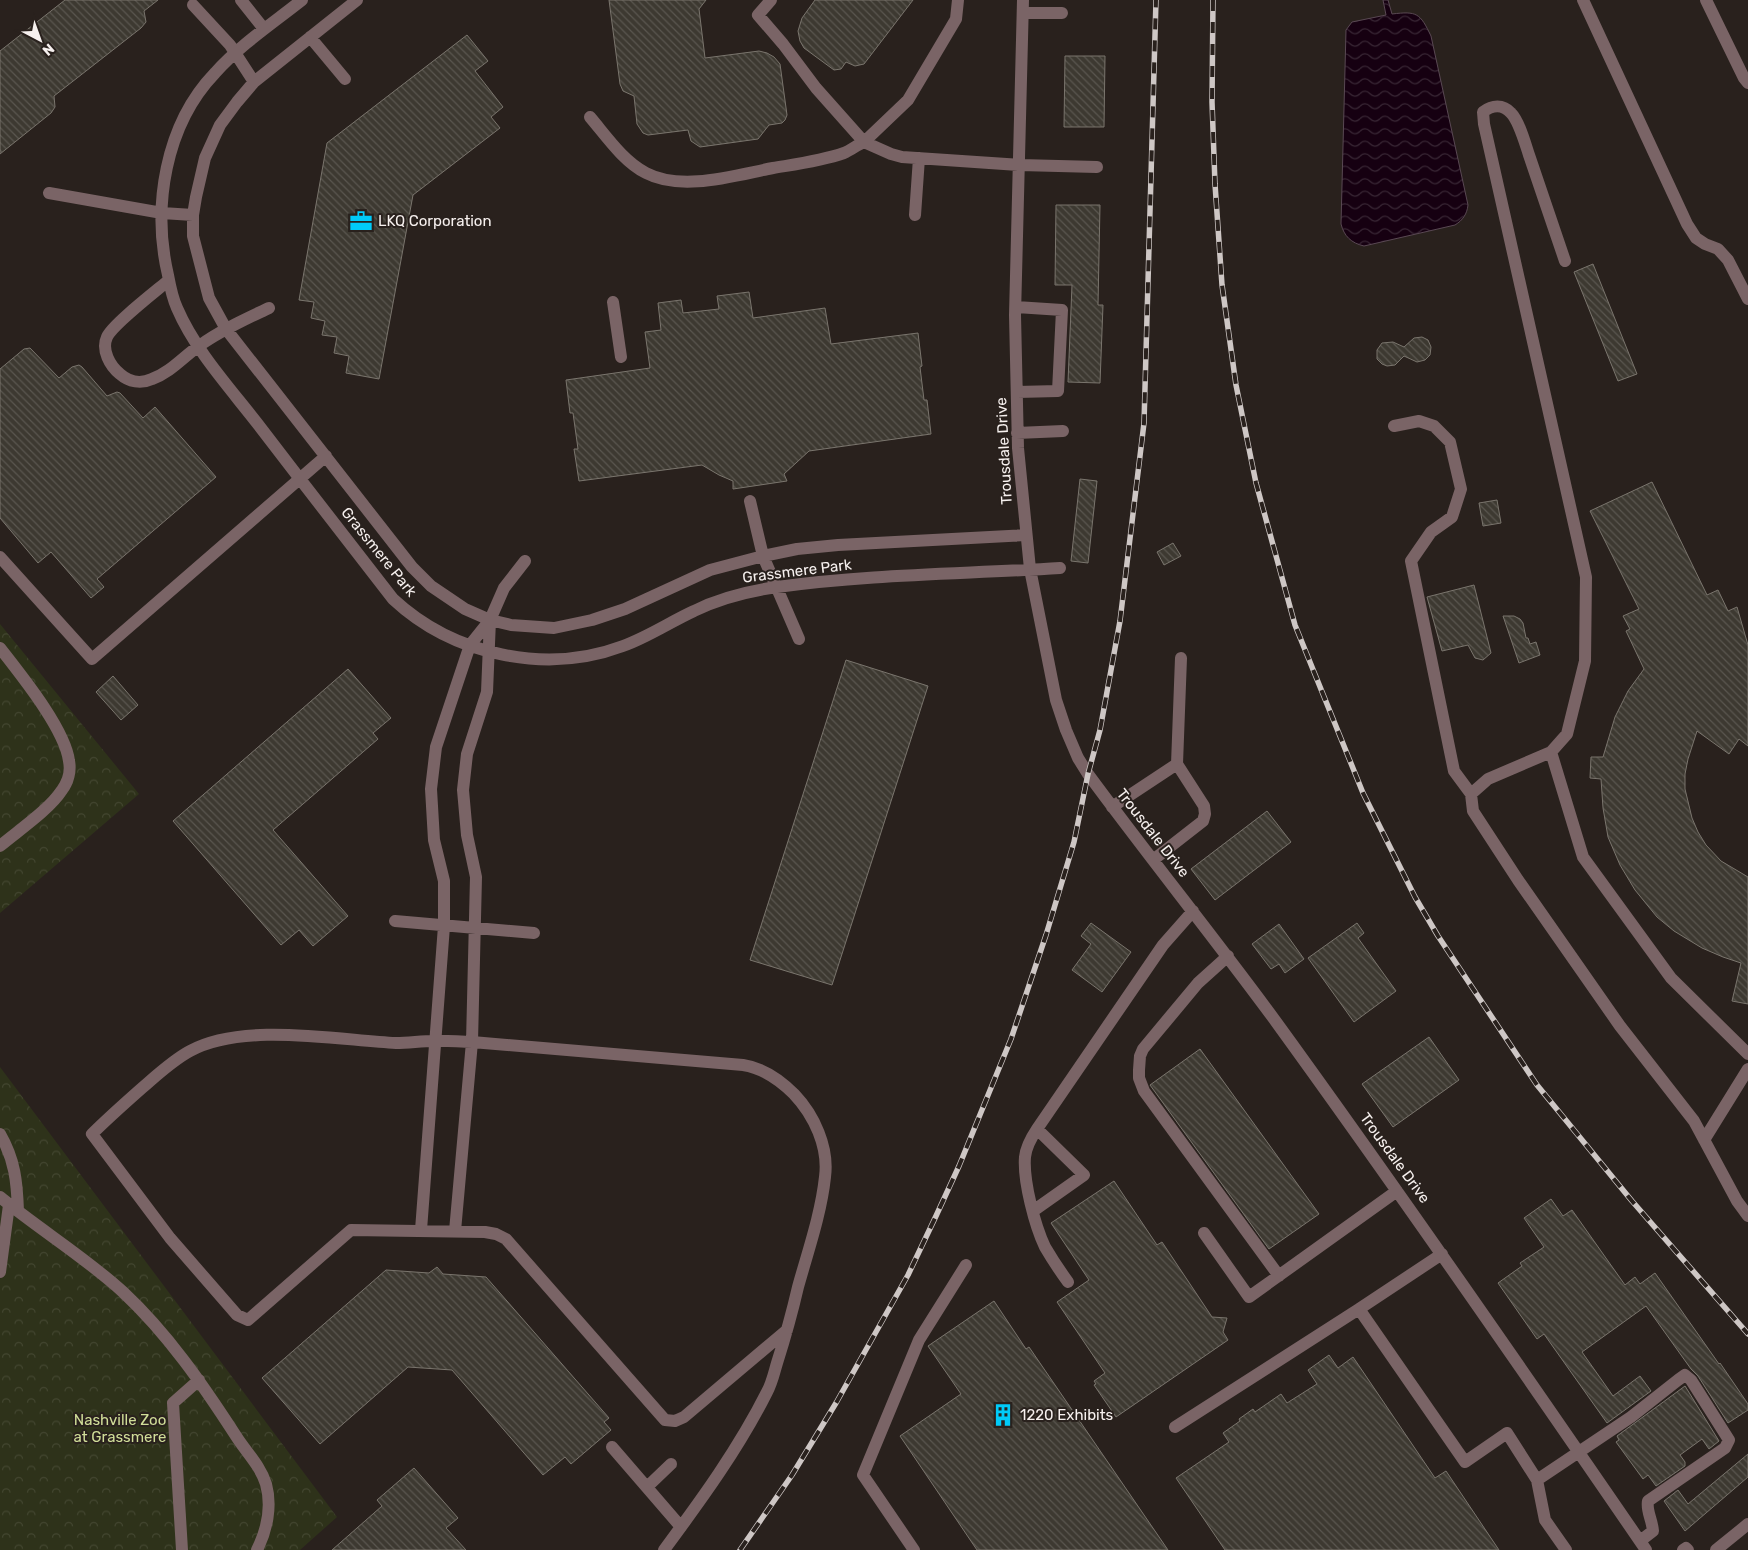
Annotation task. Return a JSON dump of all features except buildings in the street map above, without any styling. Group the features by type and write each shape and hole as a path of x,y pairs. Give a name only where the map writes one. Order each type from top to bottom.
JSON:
{"street":[{"path":"242,0 264,29"},
{"name":"Grassmere Park","path":"302,0 264,29 214,73 198,95 177,133 165,176 161,237 169,280 178,309 199,346 299,478 394,599 406,611 445,636 488,652 522,659 565,658 596,654 623,646 694,610 736,595 777,587 850,580 1060,568"},
{"name":"Grassmere Park","path":"357,0 254,82 220,125 202,168 193,216 193,236 209,298 226,329 412,567 431,586 465,609 490,620 511,625 554,628 592,620 625,609 710,570 763,556 838,546 1026,536"},
{"path":"771,0 758,15 783,44 816,88 864,142 902,157 1020,165 1097,167"},
{"path":"590,117 618,150 646,174 680,182 708,180 826,159 847,152 864,142 908,100 956,19 958,0"},
{"name":"Trousdale Drive","path":"1023,0 1016,307 1017,433 1030,570 1056,700 1066,730 1078,758 1112,807 1228,956 1397,1191 1643,1546"},
{"path":"1583,0 1687,224 1696,238 1718,250 1728,260 1748,300"},
{"path":"1706,0 1748,83"},
{"path":"193,5 230,45 254,82"},
{"path":"1023,14 1062,14"},
{"path":"310,37 344,79"},
{"path":"1471,794 1488,780 1551,752 1567,734 1585,662 1586,577 1484,124 1484,112 1490,107 1506,108 1512,114 1523,138 1565,261"},
{"path":"915,215 919,158"},
{"path":"49,193 162,213 193,216"},
{"path":"169,280 108,334 105,344 108,358 115,369 124,377 134,382 156,378 172,368 199,346 226,329 270,308"},
{"path":"613,302 621,357"},
{"path":"1016,307 1062,310 1058,391 1017,392"},
{"path":"1394,426 1419,421 1434,426 1450,442 1461,489 1452,517 1431,532 1411,561 1454,771 1471,794 1473,811 1518,880 1620,1026 1694,1121 1737,1201 1748,1216"},
{"path":"1017,433 1063,431"},
{"path":"0,557 92,660 326,456"},
{"path":"750,502 763,556 799,639"},
{"path":"421,1230 444,926 444,881 434,840 431,789 436,747 470,645 490,620 504,588 525,560"},
{"path":"455,1231 472,1042 476,877 467,836 463,790 467,754 487,692 490,620"},
{"path":"0,648 18,671 60,734 70,762 69,778 52,803 0,846"},
{"path":"1153,860 1203,821 1205,814 1204,806 1177,764 1181,658"},
{"path":"1551,752 1583,857 1671,978 1748,1054"},
{"path":"1112,807 1177,764"},
{"path":"1068,1282 1045,1247 1033,1211 1027,1186 1025,1157 1030,1141 1163,945 1193,911"},
{"path":"395,921 534,933"},
{"path":"1228,956 1198,983 1146,1043 1140,1056 1139,1078 1144,1091 1278,1276"},
{"path":"664,1550 727,1460 768,1390 787,1330 818,1212 825,1176 821,1140 810,1114 784,1083 763,1072 743,1065 472,1042 435,1040 398,1043 252,1035 214,1041 178,1058 92,1134 170,1238 238,1315 248,1320 351,1230 421,1230 496,1234 506,1239 666,1420 675,1421 684,1417 787,1330"},
{"path":"1704,1140 1748,1069"},
{"path":"1033,1211 1084,1175 1037,1129"},
{"path":"0,1134 13,1162 17,1180 9,1204 0,1272"},
{"path":"1204,1233 1249,1297 1397,1191"},
{"path":"9,1204 124,1292 177,1351 199,1380 237,1438 258,1465 266,1484 269,1505 266,1528 257,1550"},
{"path":"1175,1427 1442,1254"},
{"path":"914,1550 863,1475 919,1340 966,1265"},
{"path":"1359,1309 1465,1462 1507,1433 1537,1480 1545,1520 1566,1550"},
{"path":"1537,1480 1578,1451 1632,1417 1686,1375 1729,1440 1725,1448 1648,1501 1647,1508 1652,1519 1653,1531 1643,1546"},
{"path":"182,1550 173,1403 199,1380"},
{"path":"612,1447 681,1527"},
{"path":"647,1488 671,1464"},
{"path":"1716,1550 1748,1524"},
{"path":"1683,1550 1686,1548 1688,1550"}],"green space":[{"path":"0,624 139,794 0,913"},
{"name":"Nashville Zoo at Grassmere","path":"0,1067 337,1517 300,1550 0,1550"}],"water":[{"path":"1383,0 1388,0 1392,14 1407,13 1417,15 1424,22 1431,36 1468,205 1464,216 1455,225 1364,246 1355,243 1349,238 1341,224 1346,30 1352,22 1386,15"}],"railway":[{"path":"740,1550 792,1475 836,1403 908,1275 936,1216 959,1166 1011,1039 1046,935 1074,842 1088,774 1100,730 1120,621 1144,423 1156,0"},
{"path":"1213,0 1212,102 1222,285 1236,385 1256,483 1295,625 1363,793 1415,897 1438,936 1537,1085 1632,1201 1748,1334"}],"place":[{"name":"LKQ Corporation","path":"361,221"},
{"name":"1220 Exhibits","path":"1003,1415"}]}
